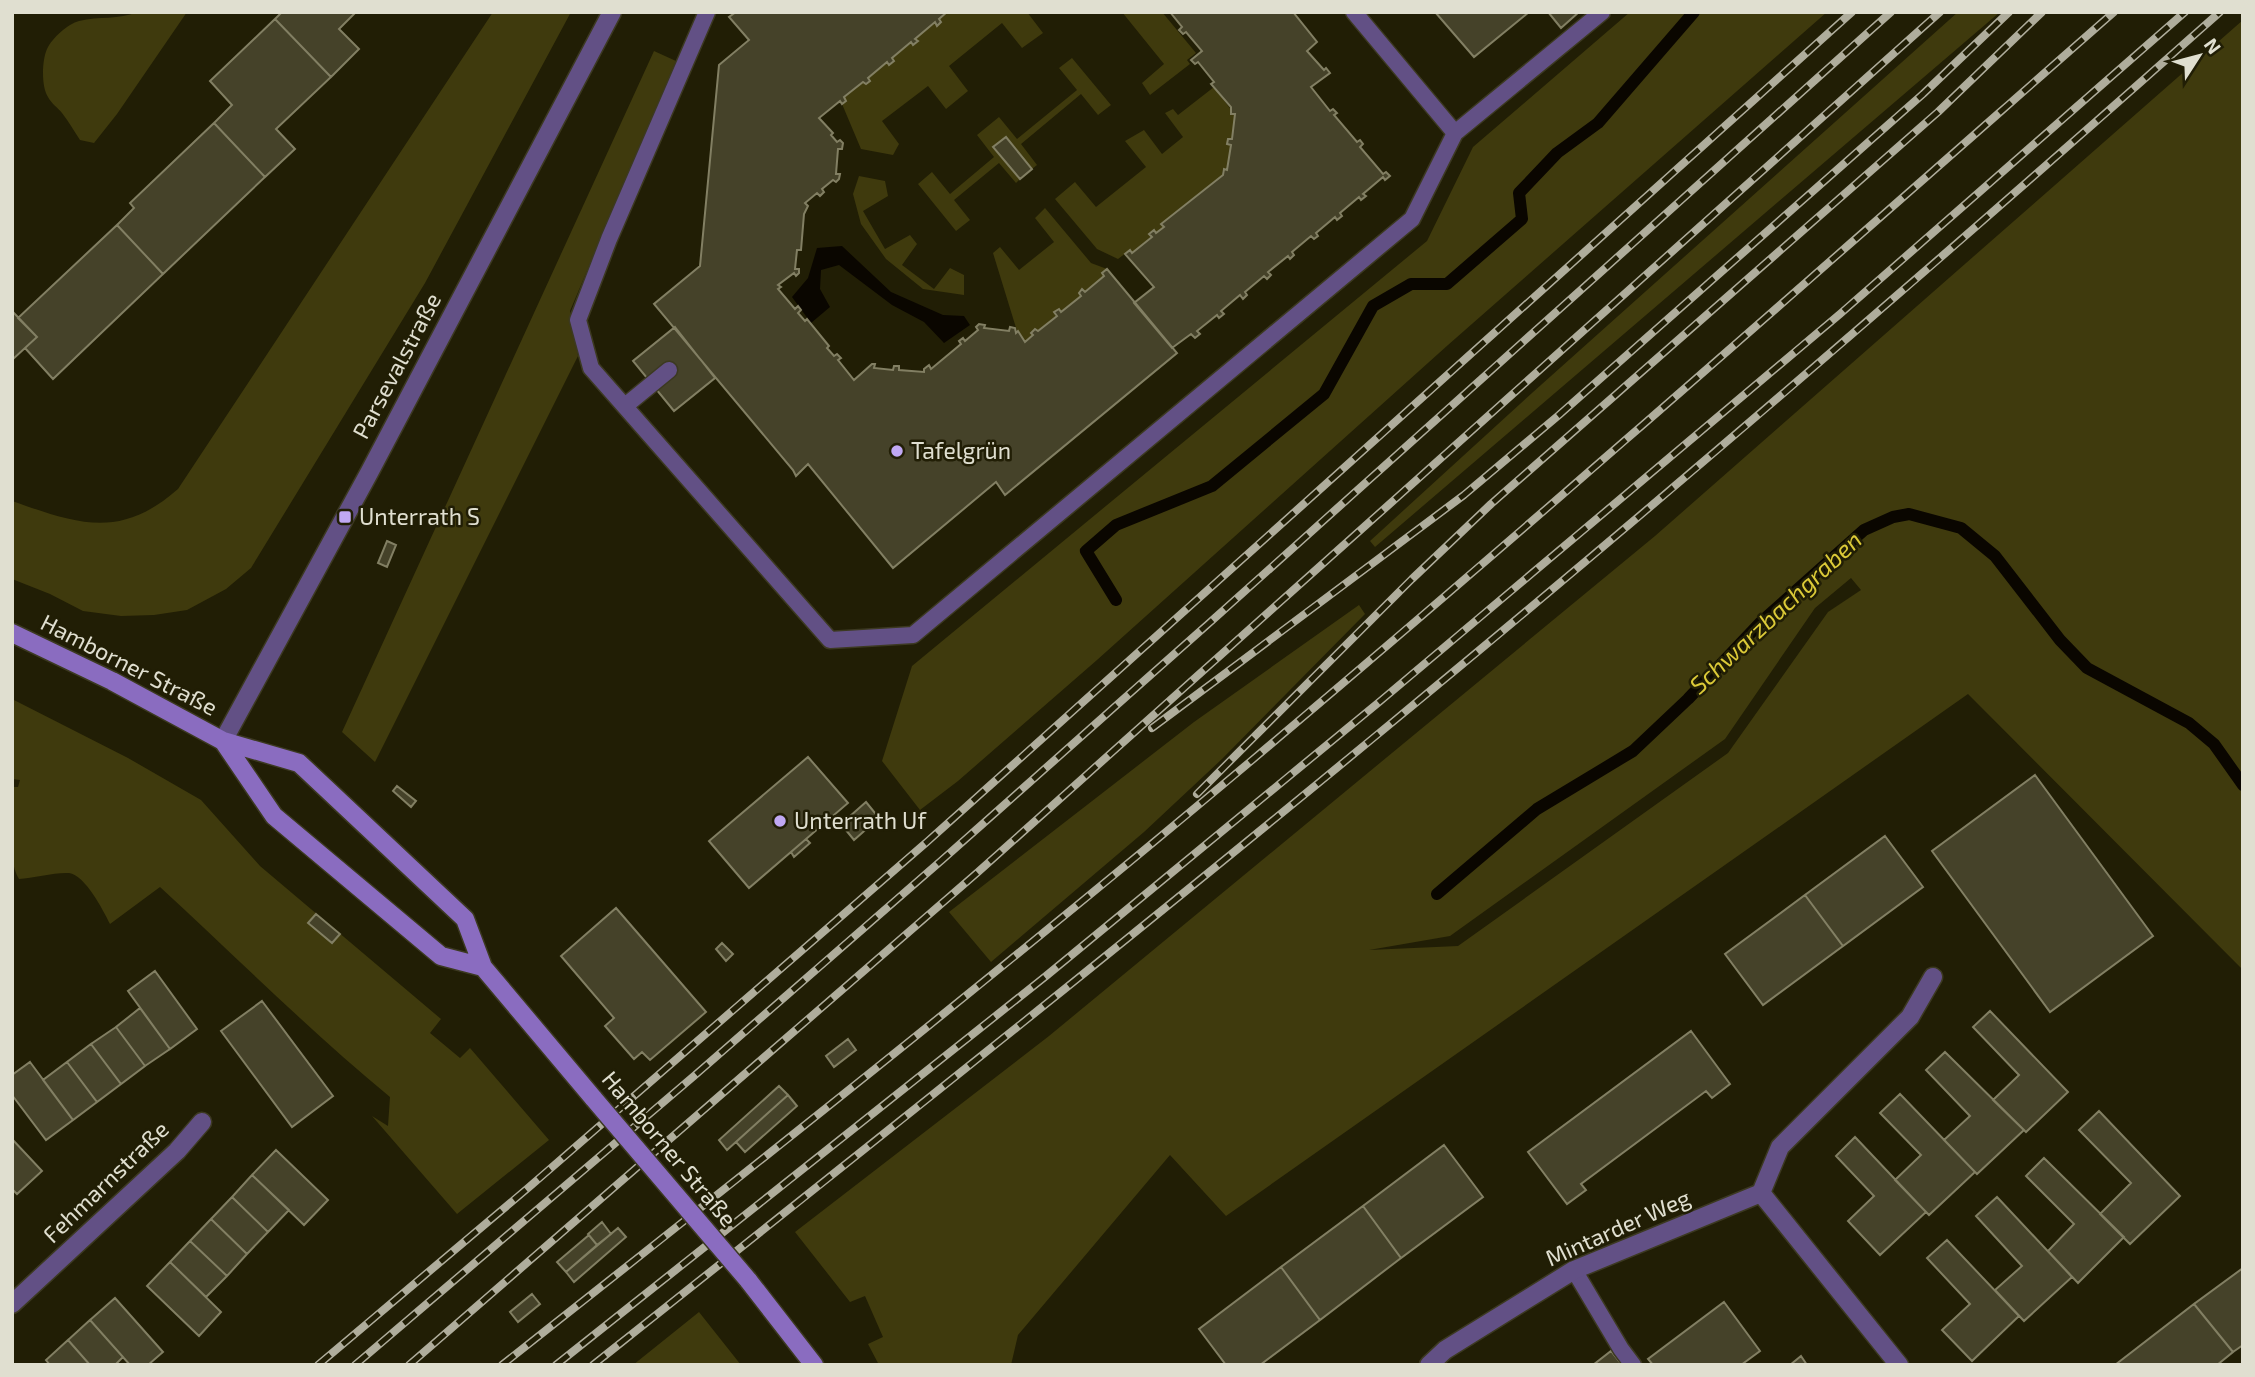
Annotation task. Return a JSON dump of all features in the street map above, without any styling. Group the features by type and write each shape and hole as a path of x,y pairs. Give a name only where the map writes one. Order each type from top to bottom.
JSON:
{"main road":[{"name":"Hamborner Straße","path":"12,634 112,681 223,741 299,763 465,919 483,967 748,1280 814,1365"},
{"name":"Hamborner Straße","path":"223,741 274,816 441,956 483,967"}],"street":[{"name":"Parsevalstraße","path":"223,741 369,473 612,12"},
{"path":"1899,1365 1761,1193 1780,1147 1910,1017 1933,977"},
{"name":"Fehmarnstraße","path":"12,1304 177,1151 202,1122"},
{"name":"Mintarder Weg","path":"1429,1365 1445,1350 1574,1270 1761,1193"}],"lane":[{"path":"707,12 609,239 578,320 591,368 830,640 913,635 1412,219 1455,133 1602,12"},
{"path":"1354,12 1455,133"},
{"path":"625,406 669,370"},
{"path":"1574,1270 1633,1365"}],"shaded area":[{"path":"137,12 187,12 94,143 80,140 46,92 43,73 47,49 56,36 75,23"},
{"path":"493,12 571,12 425,283 251,568 226,589 187,610 154,615 121,616 83,611 12,579 12,501 58,516 98,523 137,516 178,489"},
{"path":"947,12 1027,12 1043,33 1022,48 1002,23 949,66 968,91 946,109 928,86 882,121 899,144 893,155 861,149 842,104 846,101 844,97 863,82 866,84 870,81 868,78 887,62 890,65 894,61 892,58 911,42 914,45 918,41 915,39 935,22 937,25 941,22 939,19"},
{"path":"1122,12 1162,12 1196,53 1187,60 1190,64 1150,95 1142,83 1164,64"},
{"path":"1630,12 1827,12 1448,345 1097,660 958,781 920,810 882,761 912,666 1427,241 1473,147"},
{"path":"1958,12 2000,12 1375,547 1370,541"},
{"path":"2243,20 2243,970 1968,694 1226,1216 1170,1155 1018,1335 1011,1365 879,1365 868,1344 883,1337 865,1296 850,1302 795,1232 1049,1036 1655,536","holes":["1851,578 1861,590 1828,612 1728,753 1458,946 1369,950 1450,936 1725,739 1815,608"]},
{"path":"654,51 676,61 570,311 578,356 375,762 342,732"},
{"path":"1072,58 1111,105 1098,115 1081,94 1021,144 1037,165 1032,169 1005,137 993,148 1020,179 1016,183 999,163 954,200 970,220 956,231 918,184 932,172 950,194 994,157 977,135 999,117 1017,139 1077,90 1059,68"},
{"path":"1214,87 1235,115 1232,139 1228,139 1227,144 1231,145 1228,169 1223,169 1222,175 1162,224 1164,227 1156,233 1154,230 1150,233 1152,236 1132,253 1130,250 1118,259 1097,249 1055,199 1075,182 1096,207 1146,167 1125,141 1144,130 1162,154 1183,137 1165,113 1173,109 1178,115"},
{"path":"859,176 885,181 888,196 863,211 885,249 910,235 917,244 902,265 934,289 950,268 964,275 964,295 923,289 886,259 861,224 853,194"},
{"path":"1045,208 1091,263 1107,269 1105,276 1085,292 1079,292 1081,296 1061,312 1059,309 1057,315 1038,331 1035,329 1032,332 1034,335 1025,342 1017,331 993,253 1000,247 1019,270 1054,242 1035,218"},
{"path":"842,246 891,292 943,315 964,316 970,325 944,343 924,322 892,305 839,265 821,270 820,289 830,307 811,323 792,297 808,278 817,248"},
{"path":"1359,605 1365,614 1222,759 1144,832 991,962 949,912 1194,722"},
{"path":"12,699 128,758 201,800 260,866 441,1019 430,1033 460,1058 470,1048 549,1140 457,1214 372,1116 388,1126 390,1097 302,1020 160,887 110,924 93,894 75,875 64,873 19,879 11,847 12,787 18,787 20,780 12,779"},
{"path":"699,1312 741,1365 633,1365"}],"building":[{"path":"282,12 356,12 339,29 359,49 331,77 275,19"},
{"path":"736,12 947,12 939,19 941,22 937,26 935,22 915,39 918,41 913,45 911,42 892,58 894,61 889,65 887,62 868,78 870,81 866,84 863,82 844,97 846,101 842,104 840,101 819,118 833,133 831,135 837,142 840,140 843,143 842,149 838,149 836,174 840,174 839,179 836,182 833,180 822,189 824,192 820,196 817,193 805,203 808,206 804,214 801,250 797,250 795,269 799,269 799,273 796,276 794,273 778,285 781,287 778,289 795,309 798,306 801,310 798,313 805,321 807,319 834,356 837,354 841,358 838,360 854,380 872,364 875,364 874,368 893,370 894,366 899,366 899,370 924,372 929,365 931,369 961,344 959,341 963,338 965,341 978,330 976,327 979,324 985,325 984,328 1009,331 1010,327 1015,328 1025,342 1035,329 1038,331 1057,316 1054,312 1059,309 1061,312 1081,296 1079,293 1082,289 1085,292 1104,276 1102,273 1107,269 1177,353 1005,495 996,482 893,568 808,464 796,476 654,304 700,266 719,65 749,40 729,17"},
{"path":"1170,12 1293,12 1317,42 1307,51 1330,73 1311,87 1330,111 1333,109 1337,113 1334,115 1357,142 1360,140 1363,144 1360,147 1383,174 1386,172 1390,176 1385,180 1383,177 1363,194 1366,196 1361,200 1359,197 1340,213 1342,216 1337,220 1335,217 1316,233 1318,236 1314,239 1311,236 1292,252 1294,255 1290,259 1288,256 1268,272 1271,275 1267,279 1264,276 1245,292 1247,295 1243,299 1240,295 1221,311 1224,314 1219,318 1217,315 1197,331 1200,334 1195,338 1191,334 1172,348 1134,303 1154,287 1125,254 1130,250 1132,253 1152,237 1149,234 1164,227 1161,224 1223,175 1224,169 1227,170 1231,145 1227,144 1228,139 1232,139 1235,114 1231,114 1231,107 1211,84 1214,82 1198,62 1195,64 1191,60 1202,51 1186,32 1183,34 1179,30 1182,27"},
{"path":"1435,12 1529,12 1474,57"},
{"path":"1548,12 1579,12 1561,28"},
{"path":"275,19 331,77 276,129 295,149 265,177 214,123 232,105 210,81"},
{"path":"214,123 265,177 163,274 117,225 134,208 130,203"},
{"path":"1006,137 1032,169 1020,179 993,147"},
{"path":"117,225 163,274 53,379 25,348 37,337 18,318"},
{"path":"12,311 37,337 12,360"},
{"path":"675,327 715,378 674,411 633,361"},
{"path":"387,541 396,545 387,567 378,563"},
{"name":"Unterrath Uf","path":"808,757 848,803 749,888 709,841"},
{"path":"2035,775 2153,936 2050,1012 1932,851"},
{"path":"397,786 416,801 411,807 393,791"},
{"path":"866,802 879,818 854,840 841,824"},
{"path":"1885,836 1923,887 1843,946 1805,895"},
{"path":"806,839 810,843 794,857 791,852"},
{"path":"1805,895 1843,946 1763,1005 1725,954"},
{"path":"616,908 706,1012 650,1060 642,1052 634,1059 605,1026 614,1018 561,956"},
{"path":"316,914 340,934 332,943 308,923"},
{"path":"722,943 733,954 726,961 716,949"},
{"path":"155,971 197,1029 170,1049 128,991"},
{"path":"262,1001 333,1096 292,1127 221,1031"},
{"path":"140,1008 170,1049 145,1066 116,1027"},
{"path":"1990,1011 2068,1092 2026,1132 1993,1100 2019,1075 1973,1027"},
{"path":"116,1027 145,1066 121,1084 91,1044"},
{"path":"1691,1031 1730,1084 1712,1098 1706,1091 1581,1184 1586,1190 1567,1204 1528,1152"},
{"path":"848,1039 856,1050 834,1067 826,1056"},
{"path":"91,1044 121,1084 97,1102 67,1062"},
{"path":"1945,1052 2024,1130 1977,1174 1944,1140 1970,1116 1926,1070"},
{"path":"30,1062 73,1120 46,1140 12,1095 12,1075"},
{"path":"67,1062 97,1102 73,1120 43,1080"},
{"path":"779,1086 788,1095 727,1150 719,1140"},
{"path":"1900,1094 1975,1172 1929,1215 1895,1180 1921,1155 1880,1113"},
{"path":"788,1095 797,1106 745,1152 736,1142"},
{"path":"2099,1111 2180,1196 2130,1244 2100,1214 2131,1183 2079,1130"},
{"path":"1855,1137 1926,1212 1880,1255 1848,1221 1874,1196 1836,1156"},
{"path":"12,1139 42,1171 17,1194 12,1189"},
{"path":"1444,1145 1483,1197 1401,1258 1363,1206"},
{"path":"276,1150 328,1200 304,1225 252,1175"},
{"path":"2044,1158 2124,1237 2078,1283 2048,1251 2074,1224 2026,1176"},
{"path":"252,1175 289,1210 268,1232 232,1197"},
{"path":"232,1197 268,1232 247,1254 211,1219"},
{"path":"1997,1197 2072,1277 2024,1321 1995,1290 2022,1266 1976,1216"},
{"path":"1363,1206 1401,1258 1320,1320 1281,1267"},
{"path":"211,1219 247,1254 227,1276 190,1241"},
{"path":"602,1222 611,1234 597,1245 588,1234"},
{"path":"618,1228 626,1237 574,1282 566,1272"},
{"path":"589,1235 597,1245 566,1272 557,1262"},
{"path":"1947,1240 2019,1316 1972,1361 1942,1330 1970,1304 1927,1258"},
{"path":"190,1241 227,1276 206,1297 170,1262"},
{"path":"170,1262 221,1312 199,1336 147,1286"},
{"path":"1281,1267 1320,1320 1260,1365 1226,1365 1199,1329"},
{"path":"2243,1268 2243,1345 2233,1352 2194,1304"},
{"path":"532,1294 540,1304 518,1322 510,1312"},
{"path":"115,1298 163,1352 148,1365 130,1365 90,1320"},
{"path":"1724,1302 1760,1351 1741,1365 1653,1365 1648,1359"},
{"path":"2194,1304 2233,1352 2217,1365 2115,1365"},
{"path":"90,1320 123,1357 115,1365 90,1365 68,1340"},
{"path":"68,1340 90,1365 50,1365 46,1360"},
{"path":"1611,1351 1622,1365 1593,1365"},
{"path":"1801,1356 1807,1365 1790,1365"}],"waterway":[{"name":"Schwarzbachgraben","path":"1116,600 1086,551 1116,525 1212,486 1324,394 1373,306 1411,284 1447,284 1522,219 1519,193 1557,153 1598,123 1694,12"},
{"name":"Schwarzbachgraben","path":"1437,894 1537,809 1633,751 1688,699 1761,622 1864,530 1893,517 1909,514 1961,528 1995,556 2060,640 2087,668 2189,723 2214,744 2243,785"}],"railway":[{"path":"318,1365 528,1188 928,841 1852,12"},
{"path":"355,1365 942,860 1891,12"},
{"path":"409,1365 978,872 1940,12"},
{"path":"1152,728 1464,495 1559,415 1923,94 2009,12"},
{"path":"1197,794 1491,504 1938,112 2042,12"},
{"path":"502,1365 973,990 1251,761 1577,482 2114,12"},
{"path":"556,1365 1046,976 1378,703 1840,314 2185,12"},
{"path":"593,1365 1092,967 1494,638 1808,372 2220,12"}],"place":[{"name":"Tafelgrün","path":"897,451"},
{"name":"Unterrath S","path":"345,517"},
{"name":"Unterrath Uf","path":"780,821"}]}
